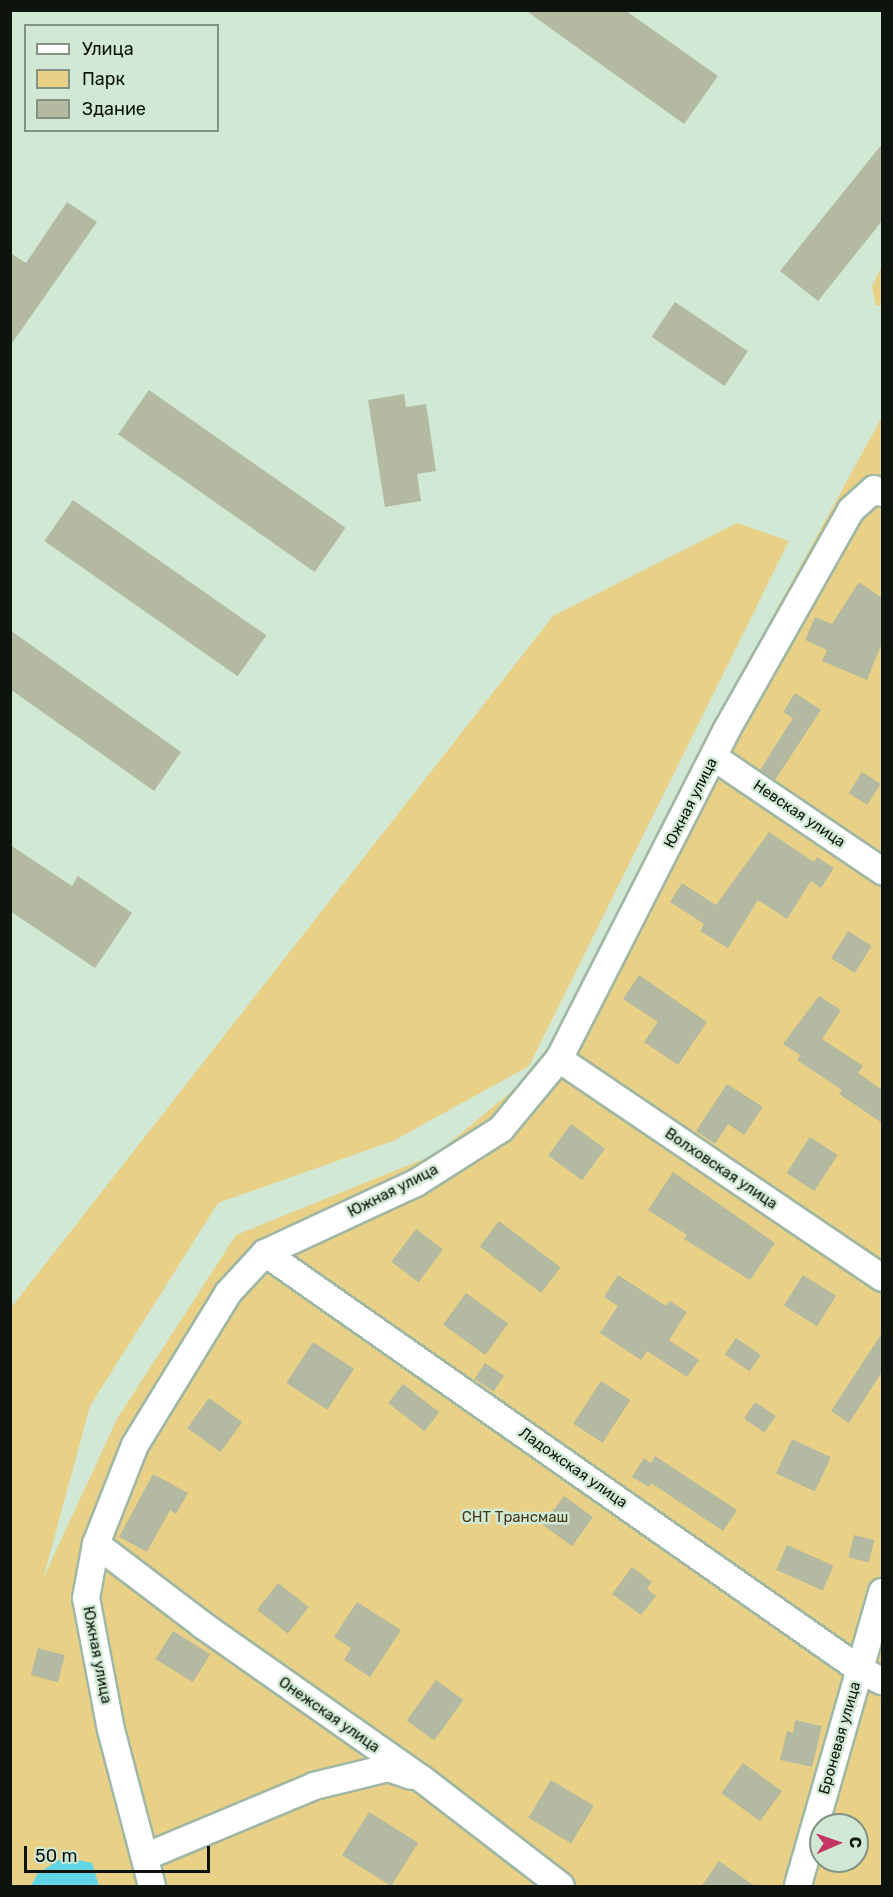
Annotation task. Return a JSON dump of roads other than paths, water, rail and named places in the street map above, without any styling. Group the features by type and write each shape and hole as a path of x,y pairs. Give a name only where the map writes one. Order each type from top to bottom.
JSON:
{"street":[{"name":"Южная улица","path":"152,1887 147,1856 111,1730 86,1598 96,1544 135,1445 228,1293 266,1253 416,1183 501,1130 559,1059 714,758 851,510 878,491"},
{"name":"Невская улица","path":"714,758 882,871"},
{"name":"Волховская улица","path":"559,1059 882,1278"},
{"name":"Ладожская улица","path":"266,1253 859,1669 882,1681"},
{"name":"Онежская улица","path":"96,1544 204,1626 422,1779 561,1887"},
{"name":"Броневая улица","path":"798,1885 882,1592"},
{"path":"147,1856 314,1785 388,1768 422,1779"}],"water":[{"path":"72,1859 92,1863 99,1886 31,1886 38,1873 59,1860"}],"park label":[{"name":"СНТ Трансмаш","path":"515,1518"}]}
